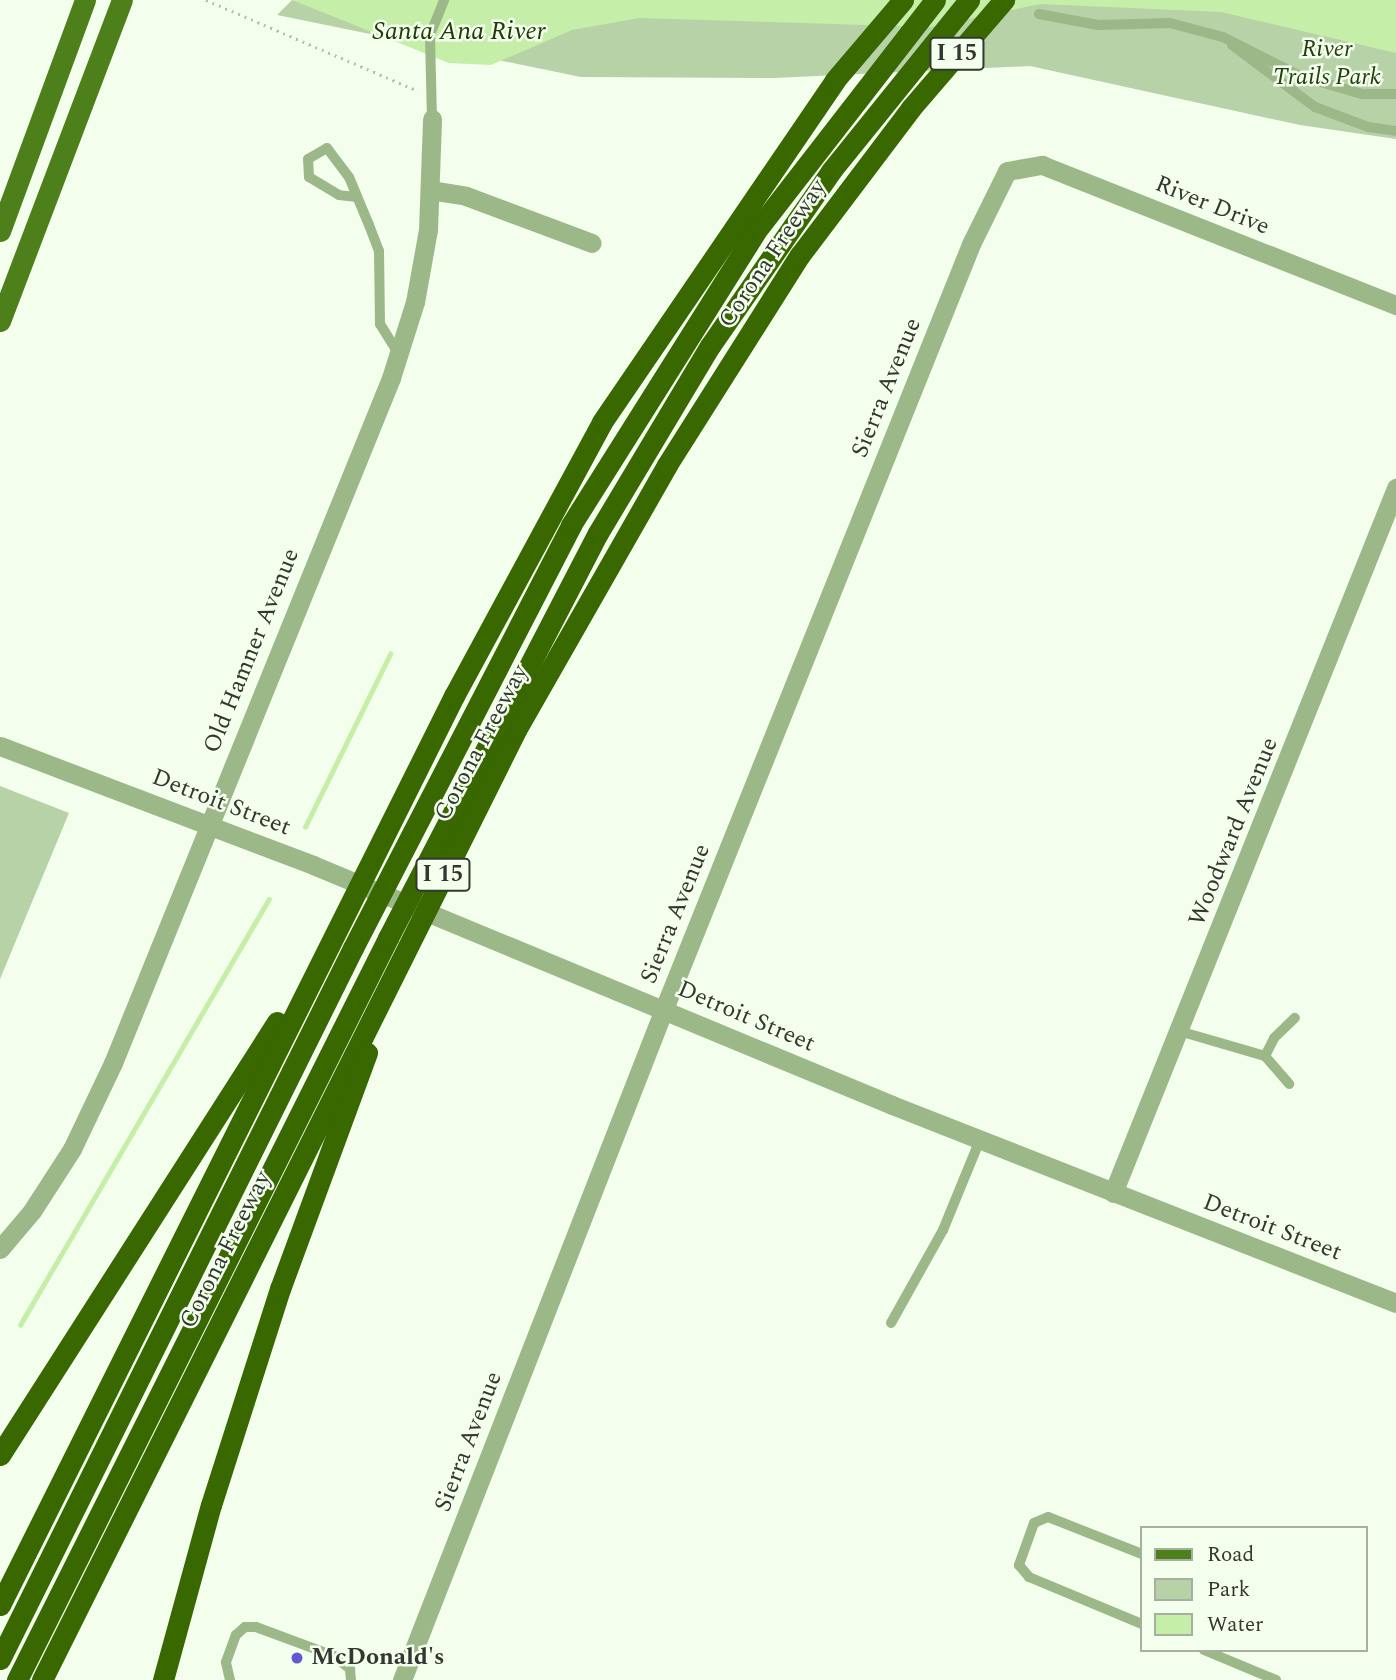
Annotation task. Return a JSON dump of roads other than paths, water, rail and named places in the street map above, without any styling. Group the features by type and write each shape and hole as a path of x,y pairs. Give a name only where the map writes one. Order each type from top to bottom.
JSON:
{"highway":[{"name":"Corona Freeway","path":"0,1605 453,696 601,422 835,80 903,0"},
{"path":"0,1659 353,948 571,525 759,227 864,88 935,0"},
{"path":"17,1680 344,1025 598,533 710,346 831,171 969,0"},
{"name":"Corona Freeway","path":"42,1680 516,730 667,465 800,255 911,108 1004,0"},
{"path":"0,1455 338,926"},
{"path":"163,1680 211,1505 281,1289 401,958"}],"main road":[{"path":"0,230 85,0"},
{"path":"0,321 122,0"}],"street":[{"name":"Old Hamner Avenue","path":"0,1249 32,1211 72,1149 130,1027 208,824 399,353 429,230 432,119"},
{"name":"River Drive","path":"1007,171 1042,165 1396,305"},
{"name":"Sierra Avenue","path":"402,1680 664,1009 971,244 1007,171"},
{"path":"430,190 466,196 592,243"},
{"name":"Woodward Avenue","path":"1113,1193 1396,488"},
{"name":"Detroit Street","path":"0,746 313,865 980,1140 1396,1303"}],"lane":[{"path":"432,119 430,35 444,0"},
{"path":"1039,14 1098,25 1170,23 1223,37 1300,76 1362,94 1396,94"},
{"path":"1223,37 1262,71 1315,107 1368,127 1396,131"},
{"path":"357,197 339,195 309,177 306,168 315,152 327,148 333,152 357,197 379,251 380,324 399,353"},
{"path":"1265,1056 1274,1038 1295,1018"},
{"path":"1179,1031 1265,1056 1289,1084"},
{"path":"891,1323 943,1230 980,1140"},
{"path":"1140,1553 1048,1517 1034,1523 1019,1565 1029,1577 1140,1623"},
{"path":"231,1679 226,1662 236,1634 245,1627 256,1627 334,1656 350,1669 351,1680"},
{"path":"1209,1652 1276,1680"}],"water":[{"name":"Santa Ana River","path":"292,0 1396,0 1396,53 1221,12 1040,4 931,27 639,18 572,30 491,65 449,63"}],"waterway":[{"path":"305,827 390,654"},
{"path":"20,1325 269,899"}],"place":[{"name":"McDonald's","path":"297,1658"}],"park label":[{"name":"River Trails Park","path":"1327,64"}]}
